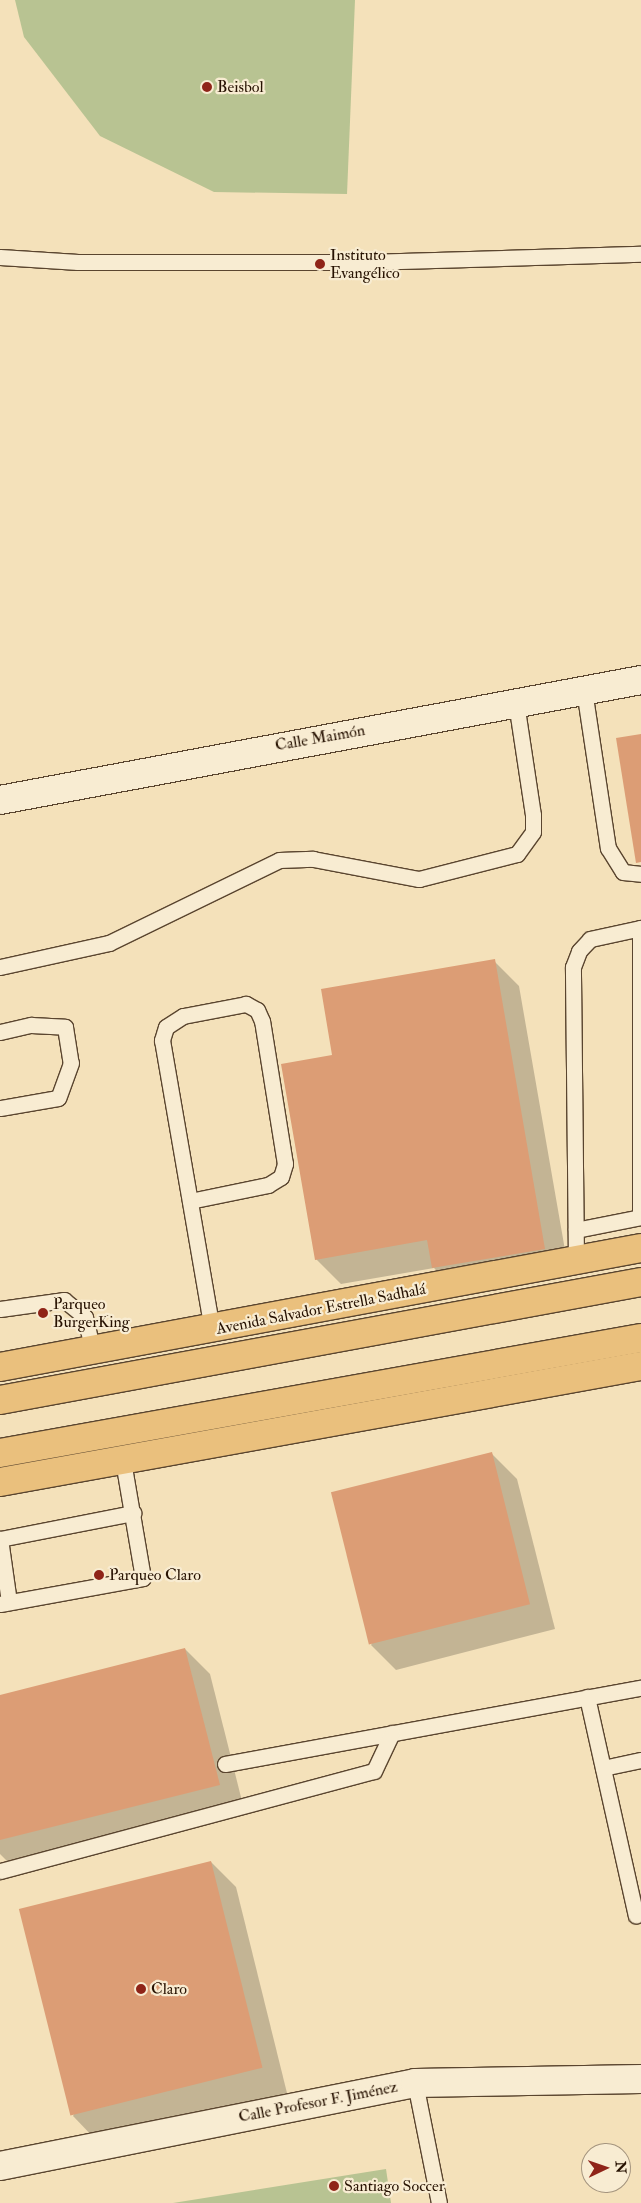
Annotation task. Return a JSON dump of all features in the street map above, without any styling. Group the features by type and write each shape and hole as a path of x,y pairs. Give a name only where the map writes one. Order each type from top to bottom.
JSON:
{"main road":[{"name":"Avenida Salvador Estrella Sadhalá","path":"0,1367 212,1330 641,1248"},
{"name":"Avenida Salvador Estrella Sadhalá","path":"0,1400 641,1282"},
{"path":"0,1453 641,1338"},
{"path":"0,1482 641,1366"}],"street":[{"name":"Calle Maimón","path":"0,800 641,680"},
{"name":"Calle Profesor F. Jiménez","path":"0,2166 415,2083 641,2079"}],"lane":[{"path":"0,257 78,262 366,262 641,254"},
{"path":"584,690 608,848 623,872 641,874"},
{"path":"0,967 109,943 279,860 313,859 419,879 517,854 533,832 533,815 516,702"},
{"path":"576,1230 641,1217 640,928 590,939 579,951 573,967 576,1261"},
{"path":"190,1201 268,1185 281,1176 285,1164 262,1021 257,1010 246,1004 183,1016 166,1027 162,1040 212,1330"},
{"path":"0,1032 31,1025 65,1027 71,1063 58,1098 0,1108"},
{"path":"0,1309 64,1300 85,1316 93,1351"},
{"path":"124,1461 133,1513 143,1578 4,1603 0,1539 133,1513"},
{"path":"225,1764 641,1688"},
{"path":"587,1698 636,1916"},
{"path":"0,1871 374,1771 392,1733"},
{"path":"603,1768 641,1760"},
{"path":"415,2083 439,2203"}],"green space":[{"name":"Beisbol","path":"15,0 355,0 347,194 214,192 100,136 24,37"},
{"name":"Santiago Soccer","path":"386,2169 391,2203 173,2203"}],"building":[{"path":"641,734 641,862 636,863 616,738"},
{"path":"495,959 545,1249 432,1268 427,1240 315,1260 281,1064 332,1055 321,989"},
{"path":"492,1452 530,1604 369,1644 331,1492"},
{"path":"185,1648 220,1785 0,1840 0,1695"},
{"name":"Claro","path":"211,1861 263,2068 70,2116 19,1909"}],"place":[{"name":"Beisbol","path":"207,87"},
{"name":"Instituto Evangélico","path":"320,264"},
{"name":"Parqueo BurgerKing","path":"43,1313"},
{"name":"Parqueo Claro","path":"99,1575"},
{"name":"Claro","path":"141,1989"},
{"name":"Santiago Soccer","path":"334,2186"}]}
